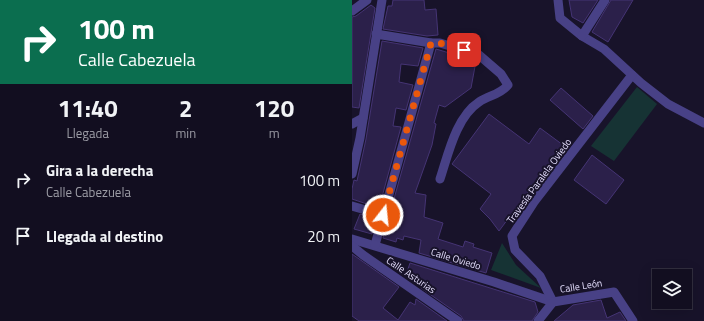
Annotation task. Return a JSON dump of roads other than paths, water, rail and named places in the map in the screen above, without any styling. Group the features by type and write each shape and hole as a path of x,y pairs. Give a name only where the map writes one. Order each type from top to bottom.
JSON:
{"street":[{"path":"352,10 367,0"},
{"path":"352,174 363,118 382,0"},
{"path":"558,0 560,18 582,36 604,49 632,75 668,104 704,123"},
{"path":"582,36 605,0"},
{"path":"376,34 431,43 440,43 480,55 500,74 508,85 504,90 478,102 466,115 457,130 440,179"},
{"path":"375,245 431,43"},
{"name":"Travesía Paralela Oviedo","path":"553,302 540,276 515,250 512,236 534,202 632,75"},
{"path":"352,124 363,118"},
{"path":"352,206 383,215"},
{"name":"Calle Oviedo","path":"352,239 494,282 553,302"},
{"name":"Calle Asturias","path":"352,246 362,255 458,321"},
{"name":"Calle León","path":"538,321 553,302 614,292 633,321"}]}
